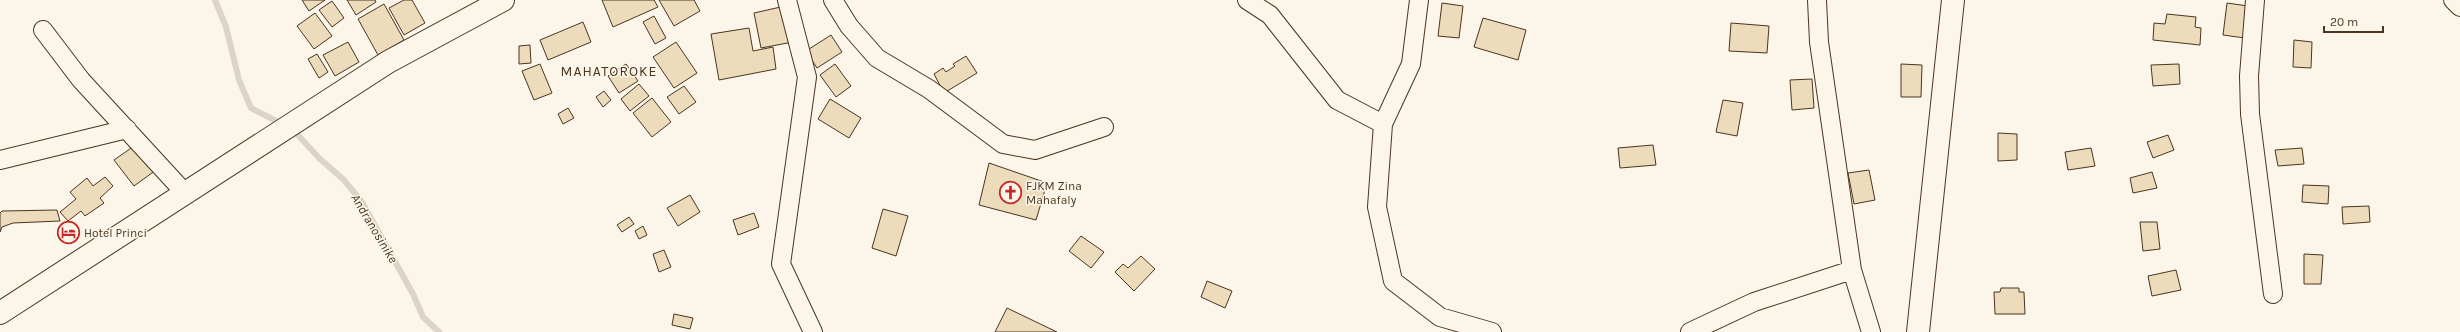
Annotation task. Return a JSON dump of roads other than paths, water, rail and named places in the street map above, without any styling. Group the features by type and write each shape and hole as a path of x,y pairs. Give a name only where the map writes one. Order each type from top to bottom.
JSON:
{"main road":[{"path":"0,313 388,62 503,0"},
{"path":"1918,332 1953,0"}],"street":[{"path":"787,0 807,77 781,264 813,332"},
{"path":"833,0 849,26 877,58 929,89 1003,144 1034,150 1104,126"},
{"path":"1247,0 1270,15 1337,100 1383,124"},
{"path":"1419,0 1411,64 1383,124 1377,206 1394,281 1440,317 1492,332"},
{"path":"1818,0 1819,42 1852,270 1871,332"},
{"path":"2255,0 2249,76 2250,114 2273,294"},
{"path":"2453,0 2460,7"},
{"path":"43,30 81,80 185,193"},
{"path":"0,160 127,129"},
{"path":"1690,332 1754,302 1852,270"}],"waterway":[{"name":"Andranosinike","path":"215,0 226,27 239,80 251,108 278,122"},
{"name":"Andranosinike","path":"297,134 320,159 343,179 362,202 413,294 423,317 439,332"}],"place":[{"name":"FJKM Zina Mahafaly","path":"1011,193"},
{"name":"Hotel Princi","path":"68,233"}],"district":[{"name":"MAHATOROKE","path":"609,71"}]}
